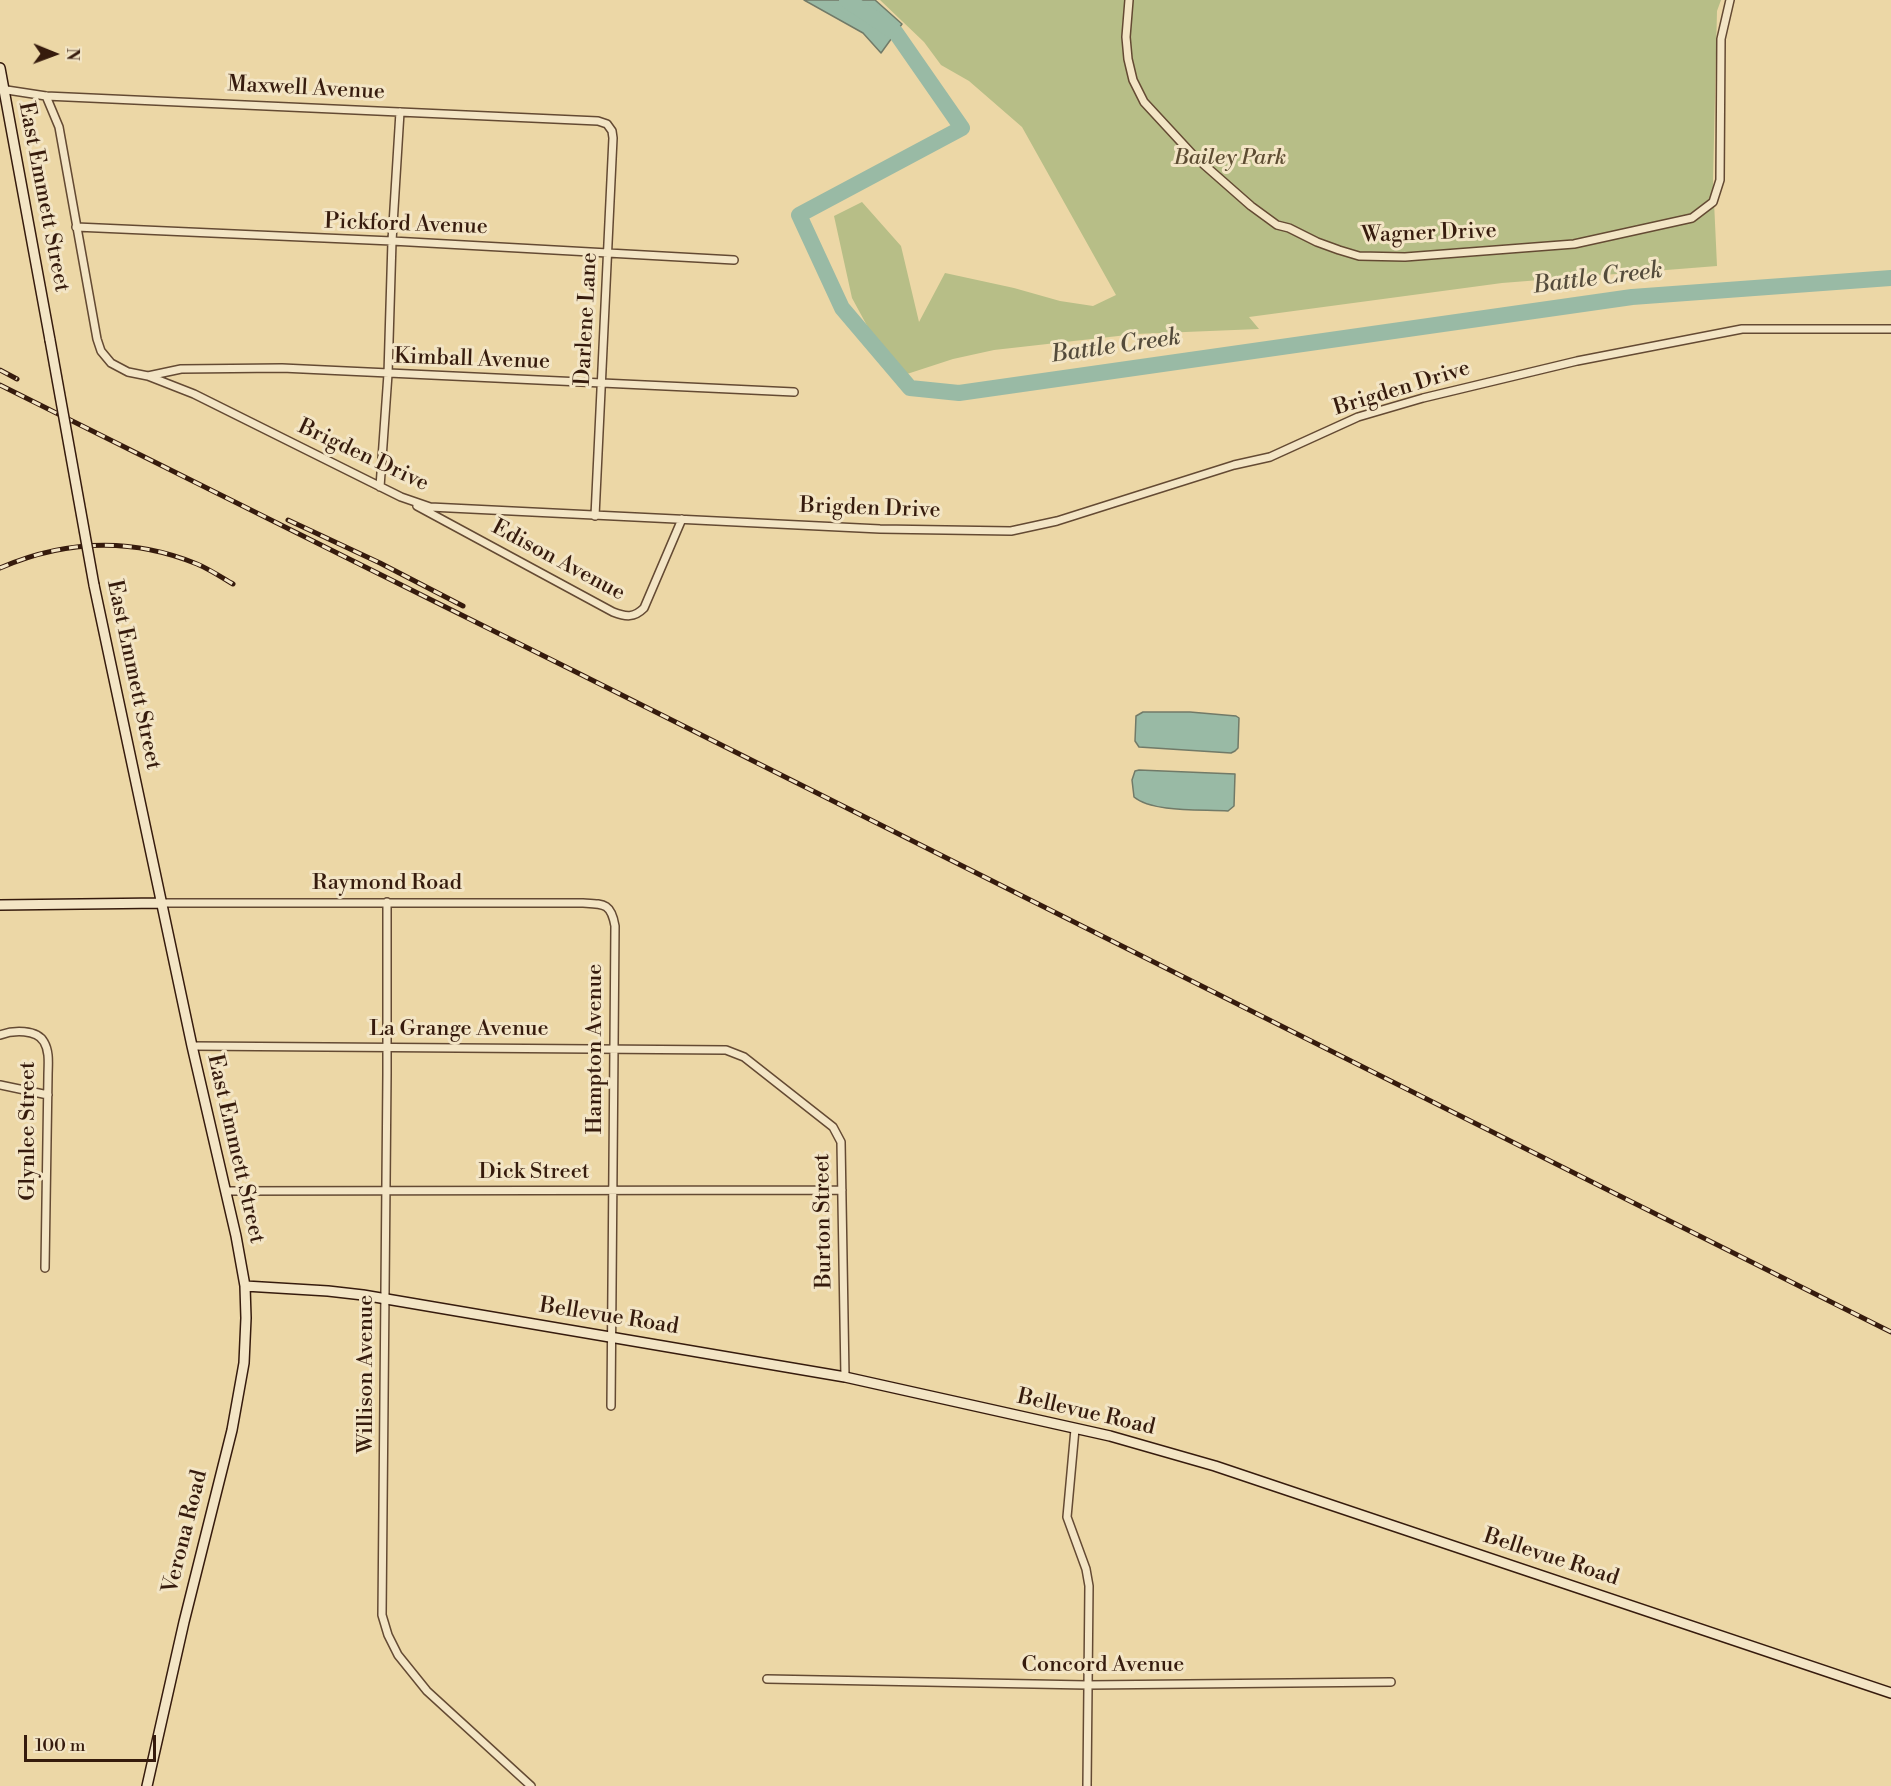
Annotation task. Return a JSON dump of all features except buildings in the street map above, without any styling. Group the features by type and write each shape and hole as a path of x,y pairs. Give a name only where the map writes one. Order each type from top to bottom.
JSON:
{"street":[{"name":"Wagner Drive","path":"1129,0 1126,37 1133,80 1144,102 1169,131 1228,187 1277,225 1359,256 1405,256 1575,244 1692,218 1713,202 1720,180 1721,39 1730,0"},
{"name":"East Emmett Street","path":"0,68 94,585 192,1046 226,1191 244,1286"},
{"name":"Maxwell Avenue","path":"2,89 46,96 598,121 608,124"},
{"name":"Brigden Drive","path":"46,96 58,127 92,317 101,351 111,363 128,372 148,376 194,394 380,487 430,507 880,530 1011,531 1058,521 1234,465 1270,457 1358,417 1424,398 1577,361 1742,329 1891,329"},
{"path":"380,487 388,374 392,242 400,112"},
{"name":"Darlene Lane","path":"596,516 613,138 608,124"},
{"name":"Pickford Avenue","path":"76,227 734,260"},
{"name":"Kimball Avenue","path":"148,376 180,369 282,368 794,392"},
{"name":"Edison Avenue","path":"401,497 613,612 627,617 634,616 644,608 681,519"},
{"name":"Willison Avenue","path":"387,902 382,1614 388,1635 398,1656 427,1691 531,1786"},
{"path":"0,905 162,903"},
{"name":"Raymond Road","path":"162,903 583,903 604,904 611,910"},
{"name":"Hampton Avenue","path":"611,910 615,926 611,1406"},
{"name":"Glynlee Street","path":"0,1035 14,1032 35,1035 43,1040 48,1058 45,1268"},
{"name":"La Grange Avenue","path":"192,1046 726,1050"},
{"name":"Burton Street","path":"726,1050 744,1057 833,1127 841,1142 844,1377"},
{"path":"0,1085 48,1095"},
{"name":"Dick Street","path":"226,1191 842,1191"},
{"name":"Bellevue Road","path":"244,1286 328,1291 844,1377 1110,1436 1215,1466 1891,1693"},
{"name":"Verona Road","path":"147,1786 184,1622 232,1430 244,1363 246,1318 244,1286"},
{"path":"1075,1429 1066,1511 1069,1527 1086,1569 1089,1586 1087,1786"},
{"name":"Concord Avenue","path":"767,1679 1087,1685 1391,1682"}],"green space":[{"name":"Bailey Park","path":"880,0 1721,0 1717,11 1713,180 1717,266 1502,283 1249,317 1259,329 1136,334 994,350 953,359 907,374 877,344 852,298 834,216 862,202 901,246 919,322 945,273 1060,301 1093,306 1116,295 1022,127 969,81 941,65 924,42"}],"shaded area":[{"path":"804,0 875,0 902,24 881,53 863,33"},
{"path":"1143,712 1190,712 1236,716 1239,718 1238,748 1231,753 1139,747 1135,741 1136,716"},
{"path":"1135,771 1235,774 1234,806 1228,811 1153,806 1134,797 1132,780"}],"waterway":[{"name":"Battle Creek","path":"847,0 896,33 962,128 799,215 842,308 910,388 959,393 1632,297 1891,278"}],"railway":[{"path":"0,370 17,379"},
{"path":"0,385 1891,1332"},
{"path":"288,520 380,563 463,606"},
{"path":"0,568 24,559 73,547 123,546 172,555 202,566 233,584"}]}
